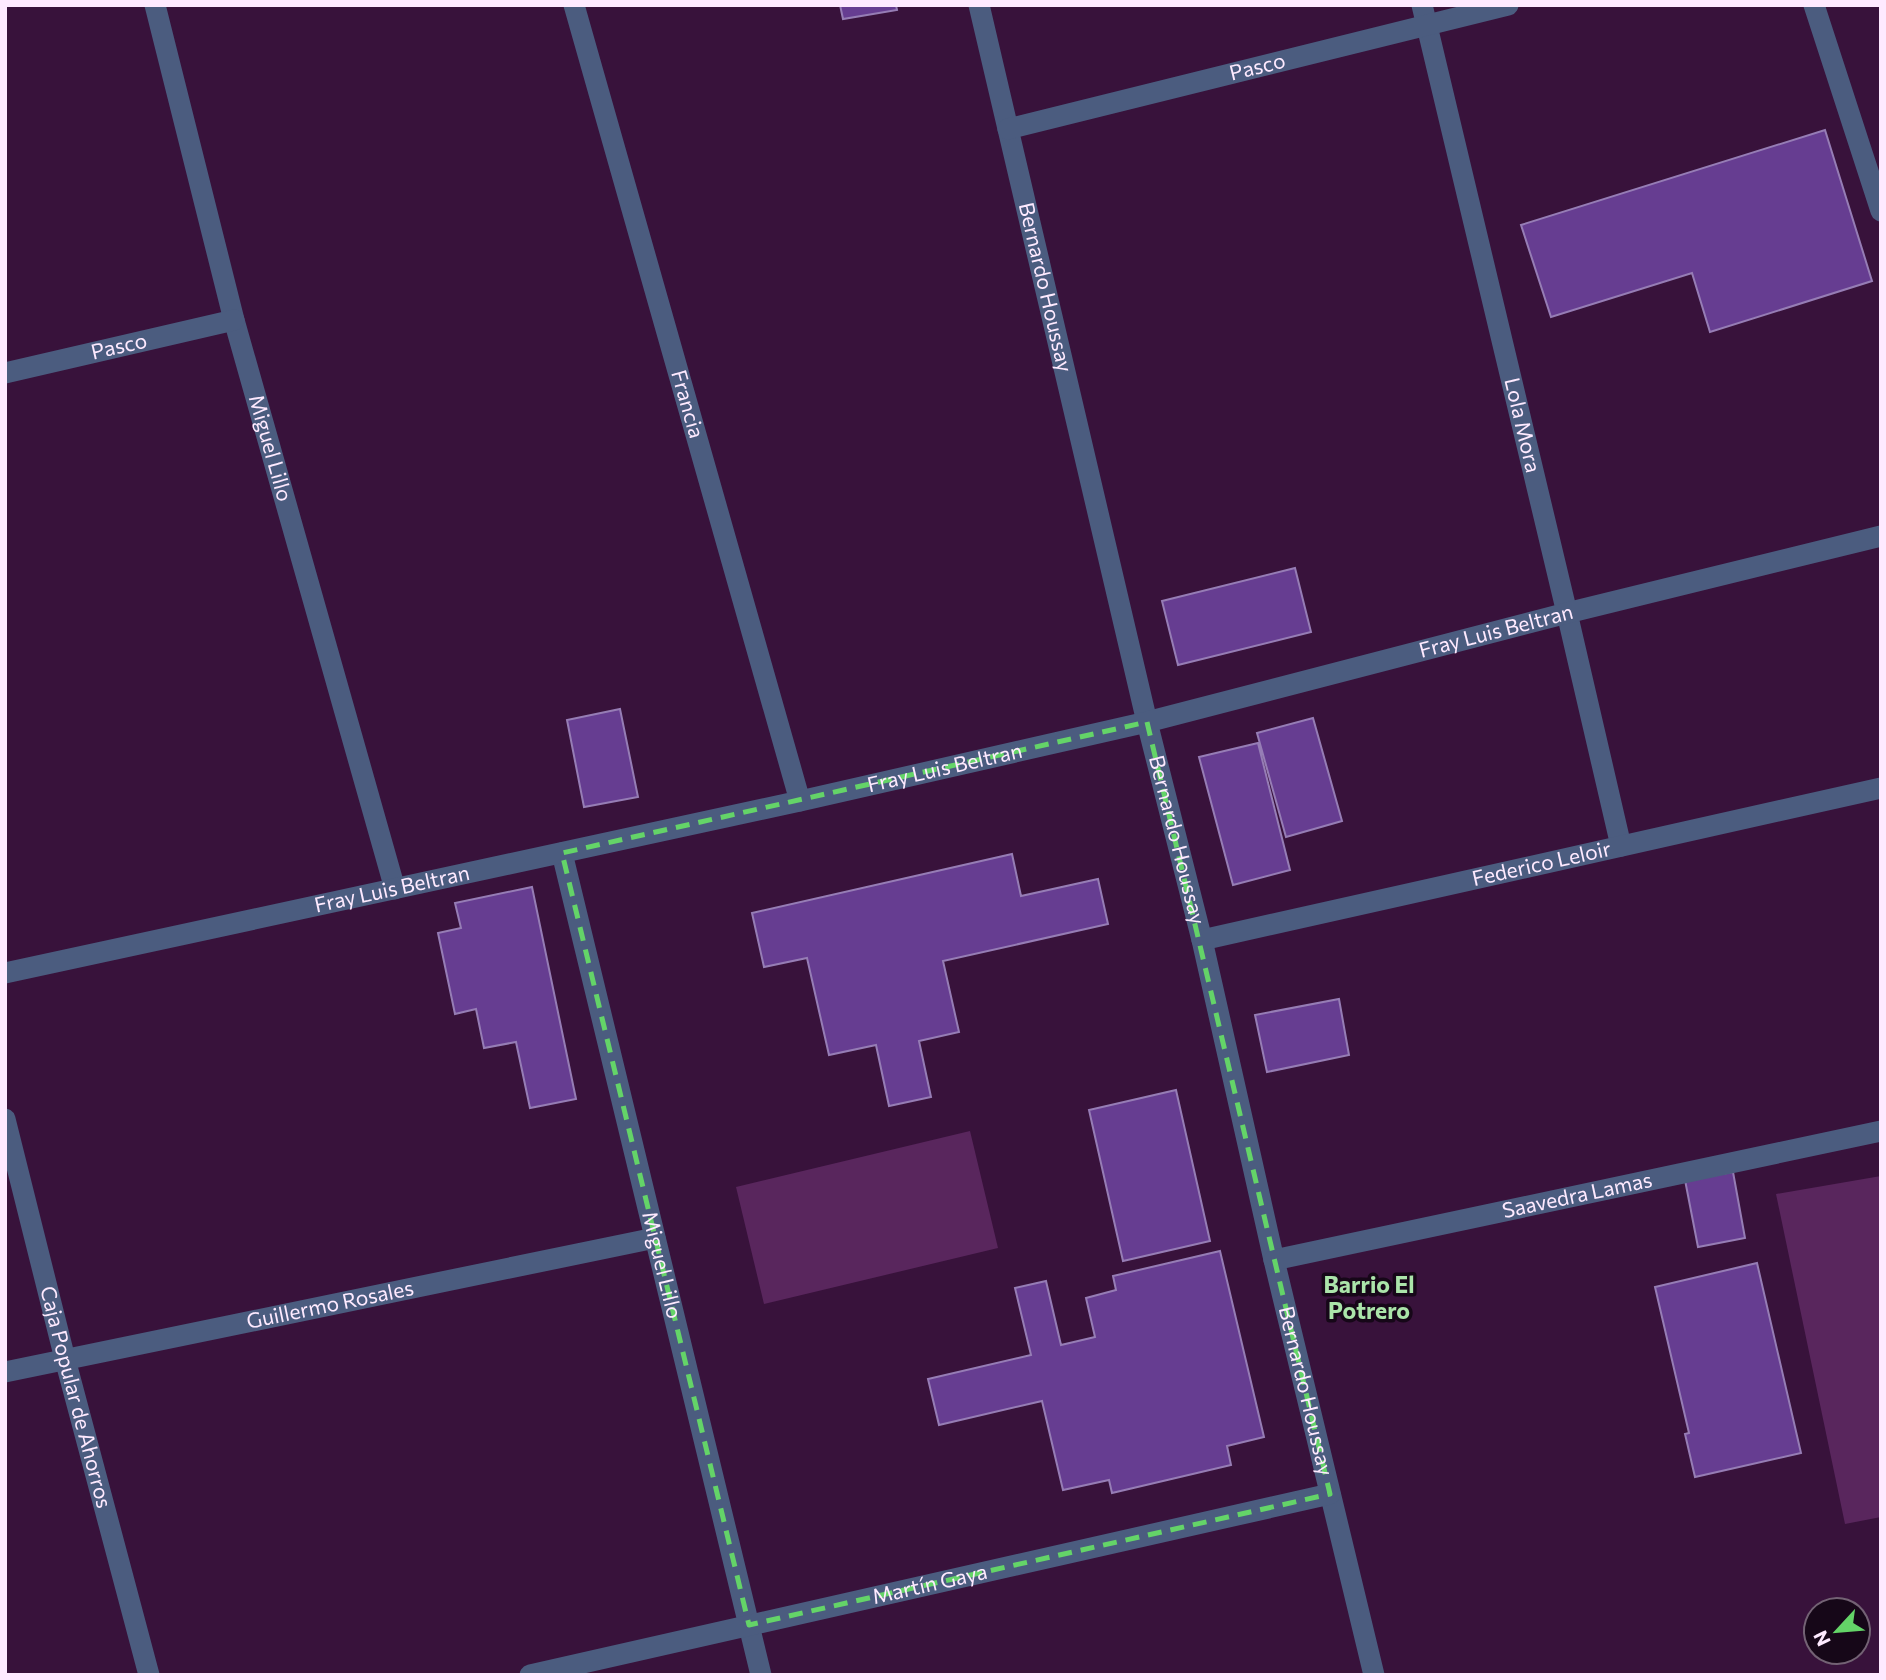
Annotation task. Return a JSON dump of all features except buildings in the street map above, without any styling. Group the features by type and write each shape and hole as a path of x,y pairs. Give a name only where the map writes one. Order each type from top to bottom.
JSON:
{"street":[{"name":"Miguel Lillo","path":"155,5 234,320 395,888"},
{"name":"Francia","path":"575,5 800,801"},
{"name":"Bernardo Houssay","path":"979,5 1374,1675"},
{"name":"Pasco","path":"1008,129 1425,15 1508,5"},
{"path":"1814,5 1881,211"},
{"name":"Lola Mora","path":"1425,15 1621,846"},
{"name":"Pasco","path":"5,373 234,320"},
{"name":"Fray Luis Beltran","path":"5,973 800,801 1147,722 1567,613 1881,536"},
{"name":"Federico Leloir","path":"1202,940 1881,788"},
{"name":"Miguel Lillo","path":"562,853 761,1675"},
{"name":"Caja Popular de Ahorros","path":"5,1119 149,1675"},
{"name":"Saavedra Lamas","path":"1274,1260 1881,1130"},
{"name":"Guillermo Rosales","path":"5,1372 655,1238"},
{"name":"Martín Gaya","path":"530,1675 1330,1494"}],"highlighted area":[{"path":"1147,722 1330,1494 749,1625 562,853"}],"shaded area":[{"path":"970,1131 998,1248 764,1304 736,1187"},
{"path":"1881,1176 1881,1517 1845,1524 1776,1194"}],"district":[{"name":"Barrio El Potrero","path":"1369,1298"}]}
